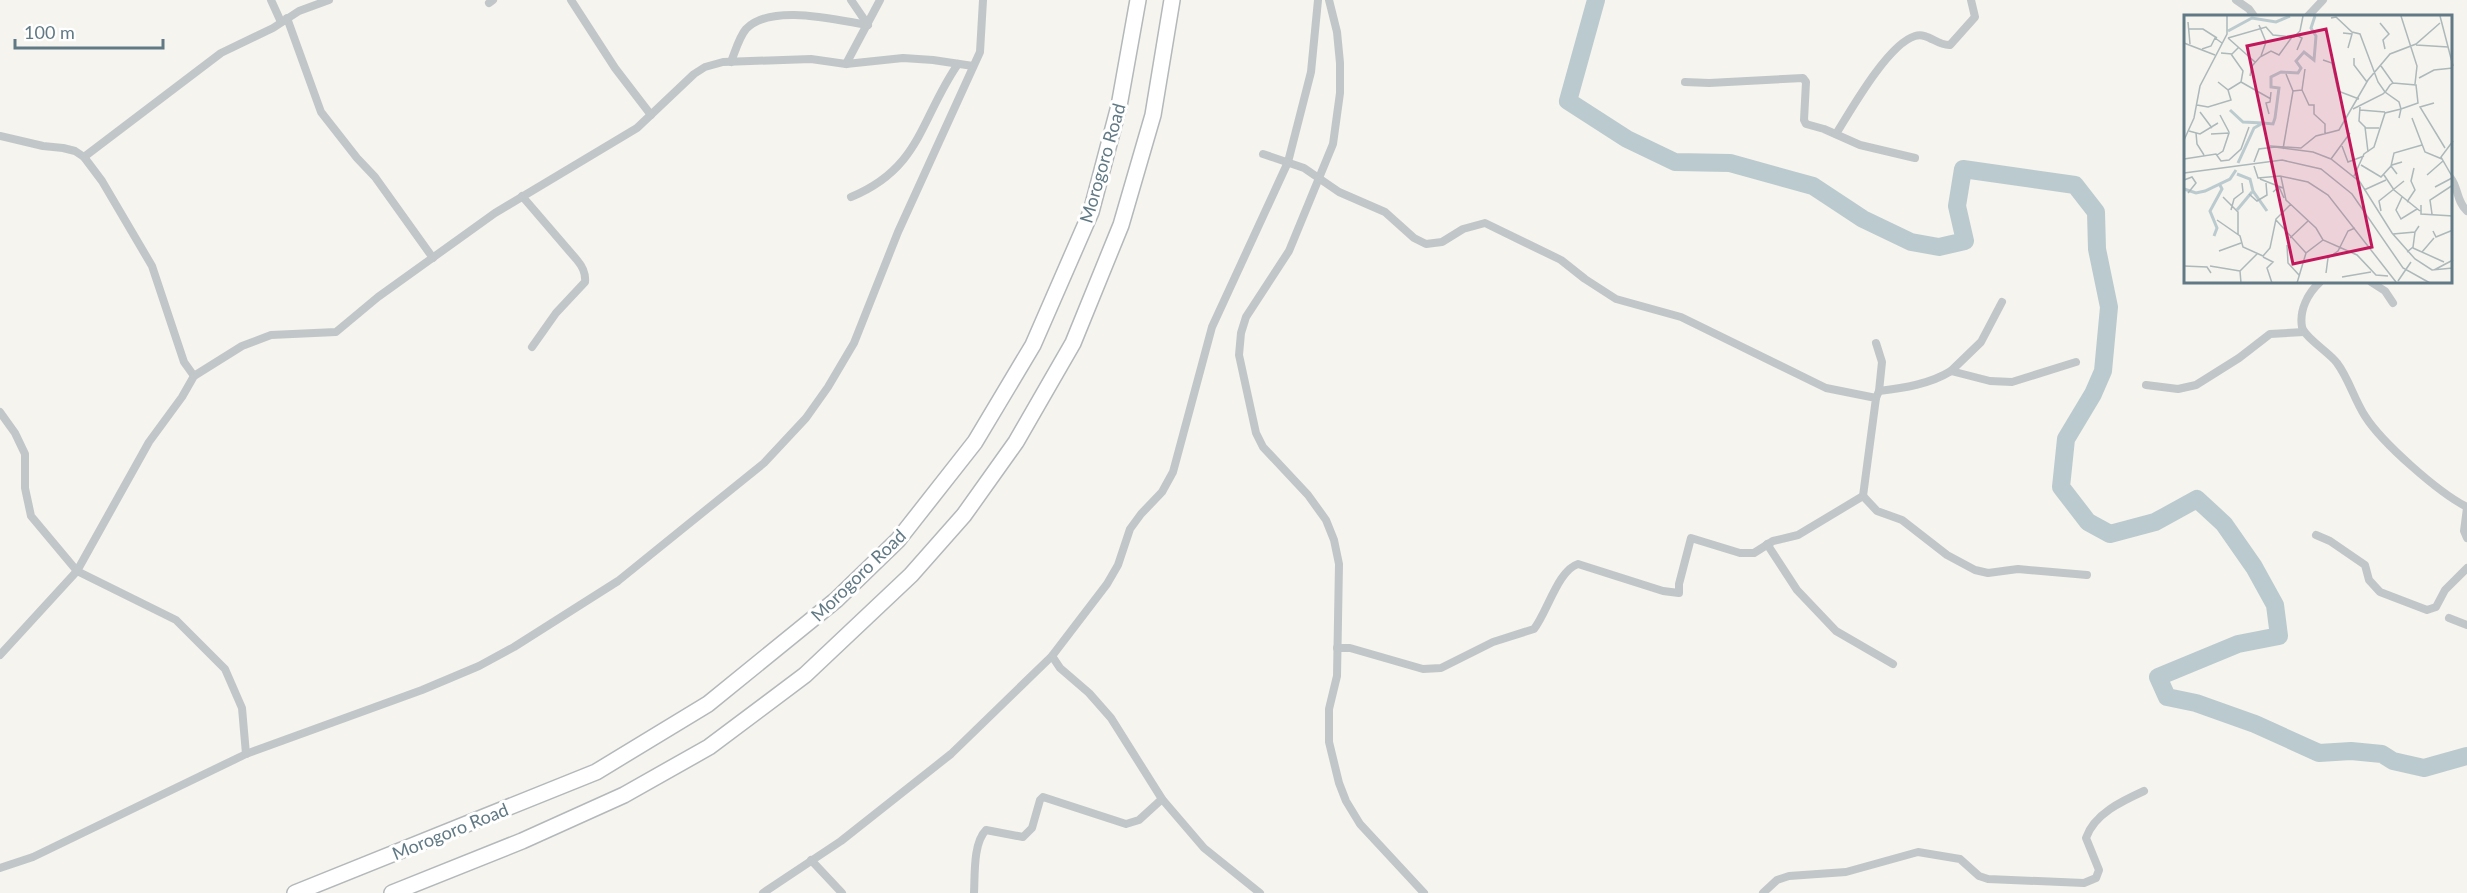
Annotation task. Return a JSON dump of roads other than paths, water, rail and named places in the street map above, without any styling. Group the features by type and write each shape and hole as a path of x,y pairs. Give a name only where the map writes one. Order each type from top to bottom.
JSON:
{"highway":[{"name":"Morogoro Road","path":"295,893 596,772 708,704 836,600 898,540 975,442 1033,345 1091,212 1119,106 1138,0"},
{"name":"Morogoro Road","path":"392,893 522,841 624,795 709,747 805,675 911,575 964,515 1016,442 1073,343 1121,225 1153,115 1172,0"}],"street":[{"path":"271,0 284,20 321,112 375,177 433,258"},
{"path":"84,157 208,62 241,41 299,11 329,0"},
{"path":"571,0 615,68 651,115"},
{"path":"851,0 868,25"},
{"path":"846,64 880,0"},
{"path":"0,868 33,857 246,754 422,690 479,666 514,647 618,581 764,463 806,418 828,387 854,343 898,232 973,66 982,41 983,0"},
{"path":"763,893 841,841 951,754 1052,656 1107,584 1118,566 1130,529 1162,492 1173,472 1212,327 1288,162 1311,72 1318,0"},
{"path":"1329,0 1338,44 1340,93 1333,144 1289,251 1246,317 1241,333 1239,355 1256,433 1263,447 1308,495 1326,520 1334,540 1339,564 1337,676 1329,709 1329,742 1339,783 1346,801 1360,824 1424,893"},
{"path":"1836,134 1863,88 1895,51 1917,35 1927,36 1945,46 1950,45 1975,17 1971,0"},
{"path":"2236,0 2253,15"},
{"path":"2309,15 2323,0"},
{"path":"731,62 745,30 765,18 795,15 816,16 868,25"},
{"path":"0,655 77,571 149,442 183,397 194,376 242,346 271,335 336,332 378,297 487,218 637,128 694,74 715,64 812,59 846,64 903,58 973,66"},
{"path":"851,197 887,178 904,161 915,146 944,85 958,64"},
{"path":"1685,82 1709,83 1803,78 1806,82 1805,122 1860,145 1915,158"},
{"path":"0,136 75,151 84,157 102,180 152,266 184,362 194,376"},
{"path":"1263,154 1304,168 1339,192 1385,213 1414,238 1426,244 1442,242 1463,230 1485,222 1561,260 1609,296 1681,316 1826,388 1877,394 1939,378 1951,371 1985,336 2002,302"},
{"path":"2452,179 2459,202 2467,211"},
{"path":"522,196 578,260 585,276 585,282 556,313 532,347"},
{"path":"2318,284 2307,298 2301,314 2304,332 2337,362 2354,398 2378,434 2449,498 2467,507 2464,531 2467,538"},
{"path":"2374,284 2385,291 2393,303"},
{"path":"2146,385 2178,389 2196,385 2240,358 2270,334 2304,332"},
{"path":"1863,496 1882,362 1876,343"},
{"path":"1951,371 1990,381 2012,382 2076,362"},
{"path":"0,412 15,433 25,454 25,488 31,516 77,571 176,620 225,669 242,708 246,754"},
{"path":"1337,648 1350,648 1423,669 1441,668 1485,645 1534,629 1561,580 1573,566 1582,565 1663,591 1679,593 1679,584 1691,538 1750,554 1767,544 1798,535 1863,496"},
{"path":"1863,496 1877,511 1902,520 1947,555 1975,570 1988,573 2018,569 2087,575"},
{"path":"2316,535 2330,541 2365,565 2369,580 2380,592 2427,610 2436,607 2445,590 2467,568"},
{"path":"1767,544 1797,590 1836,631 1893,664"},
{"path":"2449,618 2467,626"},
{"path":"1052,656 1060,668 1089,693 1111,718 1162,799 1204,848 1260,893"},
{"path":"1763,893 1778,880 1789,876 1846,872 1918,852 1959,859 1979,876 1988,879 2084,884 2096,878 2099,870 2086,838 2090,825 2118,804 2144,791"},
{"path":"974,893 978,843 982,834 986,830 992,830 1023,837 1032,828 1040,800 1044,797 1126,824 1139,820 1162,799"},
{"path":"811,860 842,893"}],"waterway":[{"path":"1596,0 1568,101 1627,139 1675,162 1730,163 1813,186 1863,219 1911,242 1939,247 1965,241 1957,206 1963,169 2075,185 2096,212 2097,249 2109,307 2103,371 2093,394 2066,439 2061,487 2088,522 2110,534 2155,522 2197,499 2224,524 2254,567 2275,605 2279,636 2238,644 2158,677 2167,697 2196,703 2255,724 2319,753 2351,751 2382,754 2393,761 2424,768 2467,756"}]}
